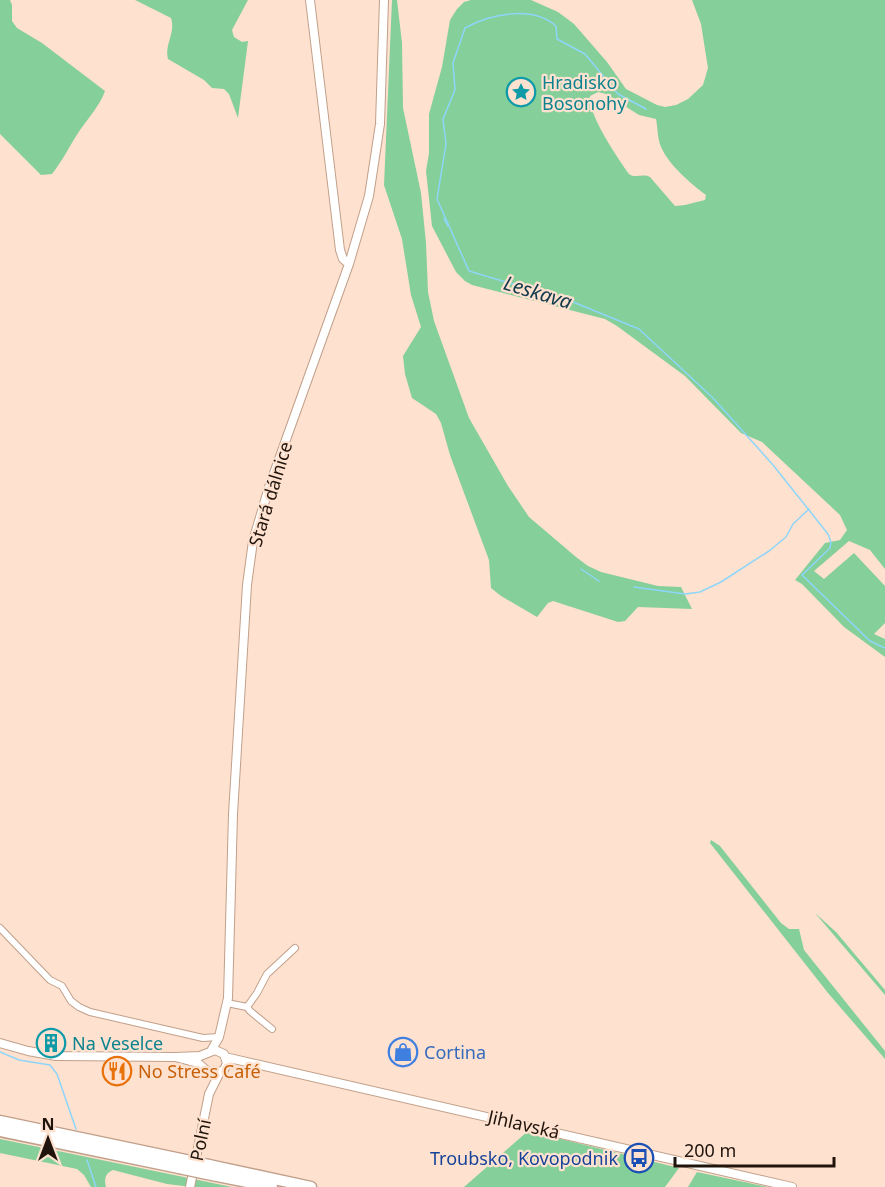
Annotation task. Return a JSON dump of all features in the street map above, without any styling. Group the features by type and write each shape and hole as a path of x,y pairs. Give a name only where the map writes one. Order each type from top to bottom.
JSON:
{"highway":[{"path":"0,1121 180,1164"},
{"path":"0,1131 311,1187"},
{"path":"208,1169 272,1187"}],"main road":[{"path":"310,0 340,250 343,259 349,264"},
{"name":"Stará dálnice","path":"209,1053 219,1037 227,1003 233,814 247,585 253,541 269,487 349,264 369,196 377,153 381,110 384,0"},
{"name":"Stará dálnice","path":"219,1037 224,1055"},
{"name":"Jihlavská","path":"0,1043 56,1056 176,1057 209,1053 224,1055 792,1187"},
{"path":"206,1069 203,1060 209,1053"},
{"path":"219,1074 226,1066 224,1055"},
{"name":"Jihlavská","path":"176,1057 195,1062 219,1074"},
{"name":"Jihlavská","path":"226,1066 255,1063"},
{"name":"Polní","path":"206,1069 209,1094"},
{"name":"Polní","path":"190,1187 209,1094 219,1074"}],"street":[{"path":"0,928 48,977 62,987 78,1007 90,1012 203,1038 219,1037"},
{"path":"247,1006 267,974 295,948"},
{"path":"227,1003 247,1006 272,1029"}],"green space":[{"path":"0,0 10,0 12,21 17,28 42,43 105,91 52,174 41,175 0,134"},
{"path":"135,0 248,0 232,30 234,37 242,42 248,41 238,118 229,94 224,89 212,88 204,80 168,59 171,18"},
{"path":"392,0 397,0 402,43 403,108 421,193 428,292 434,321 469,418 508,486 529,517 576,557 601,572 658,586 681,587 692,609 638,607 625,621 618,622 553,601 548,603 537,617 491,588 489,560 450,455 441,423 436,414 412,398 405,374 403,356 421,327 411,295 402,239 384,185"},
{"path":"531,0 558,12 574,24 607,62 626,89 665,107 688,99 703,85 708,68 701,24 692,0 885,0 885,569 870,550 849,541 814,571 824,579 854,553 885,586 885,623 874,634 885,639 885,657 844,627 802,584 795,580 825,543 840,540 847,530 840,515 762,442 741,433 685,376 605,319 472,285 456,272 432,226 426,171 429,153 429,114 442,67 450,20 464,2","holes":["598,92 606,94 639,115 656,119 659,140 665,154 680,173 706,195 705,200 675,206 650,177 629,174 605,136 591,104 590,96"]},
{"path":"711,840 720,846 781,923 789,929 799,929 804,950 885,1051 885,1059 828,993 710,843"},
{"path":"815,913 836,932 885,990 885,995"},
{"path":"528,1131 679,1168 665,1187 464,1187"},
{"path":"0,1139 232,1187 192,1187 167,1184 113,1170 106,1177 106,1187 91,1187 84,1175 77,1169 0,1153"},
{"path":"697,1172 768,1187 688,1187"}],"waterway":[{"name":"Leskava","path":"646,109 618,94 585,54 557,39 556,26 546,19 535,15 511,14 475,23 465,28 453,63 455,90 443,119 446,144 437,199 469,271 573,302 639,329 713,398 773,465 828,534 831,542 830,548 802,575 870,641 885,648"},
{"name":"Leskava","path":"444,219 448,226"},
{"path":"634,587 685,594 700,592 721,582 769,551 786,537 793,524 809,509"},
{"path":"581,569 599,581"},
{"path":"0,1052 19,1060 50,1065 57,1074 76,1129"},
{"path":"87,1160 96,1187"}],"place":[{"name":"Hradisko Bosonohy","path":"521,92"},
{"name":"Na Veselce","path":"51,1043"},
{"name":"Cortina","path":"403,1052"},
{"name":"No Stress Café","path":"117,1071"},
{"name":"Troubsko, Kovopodnik","path":"639,1158"}]}
